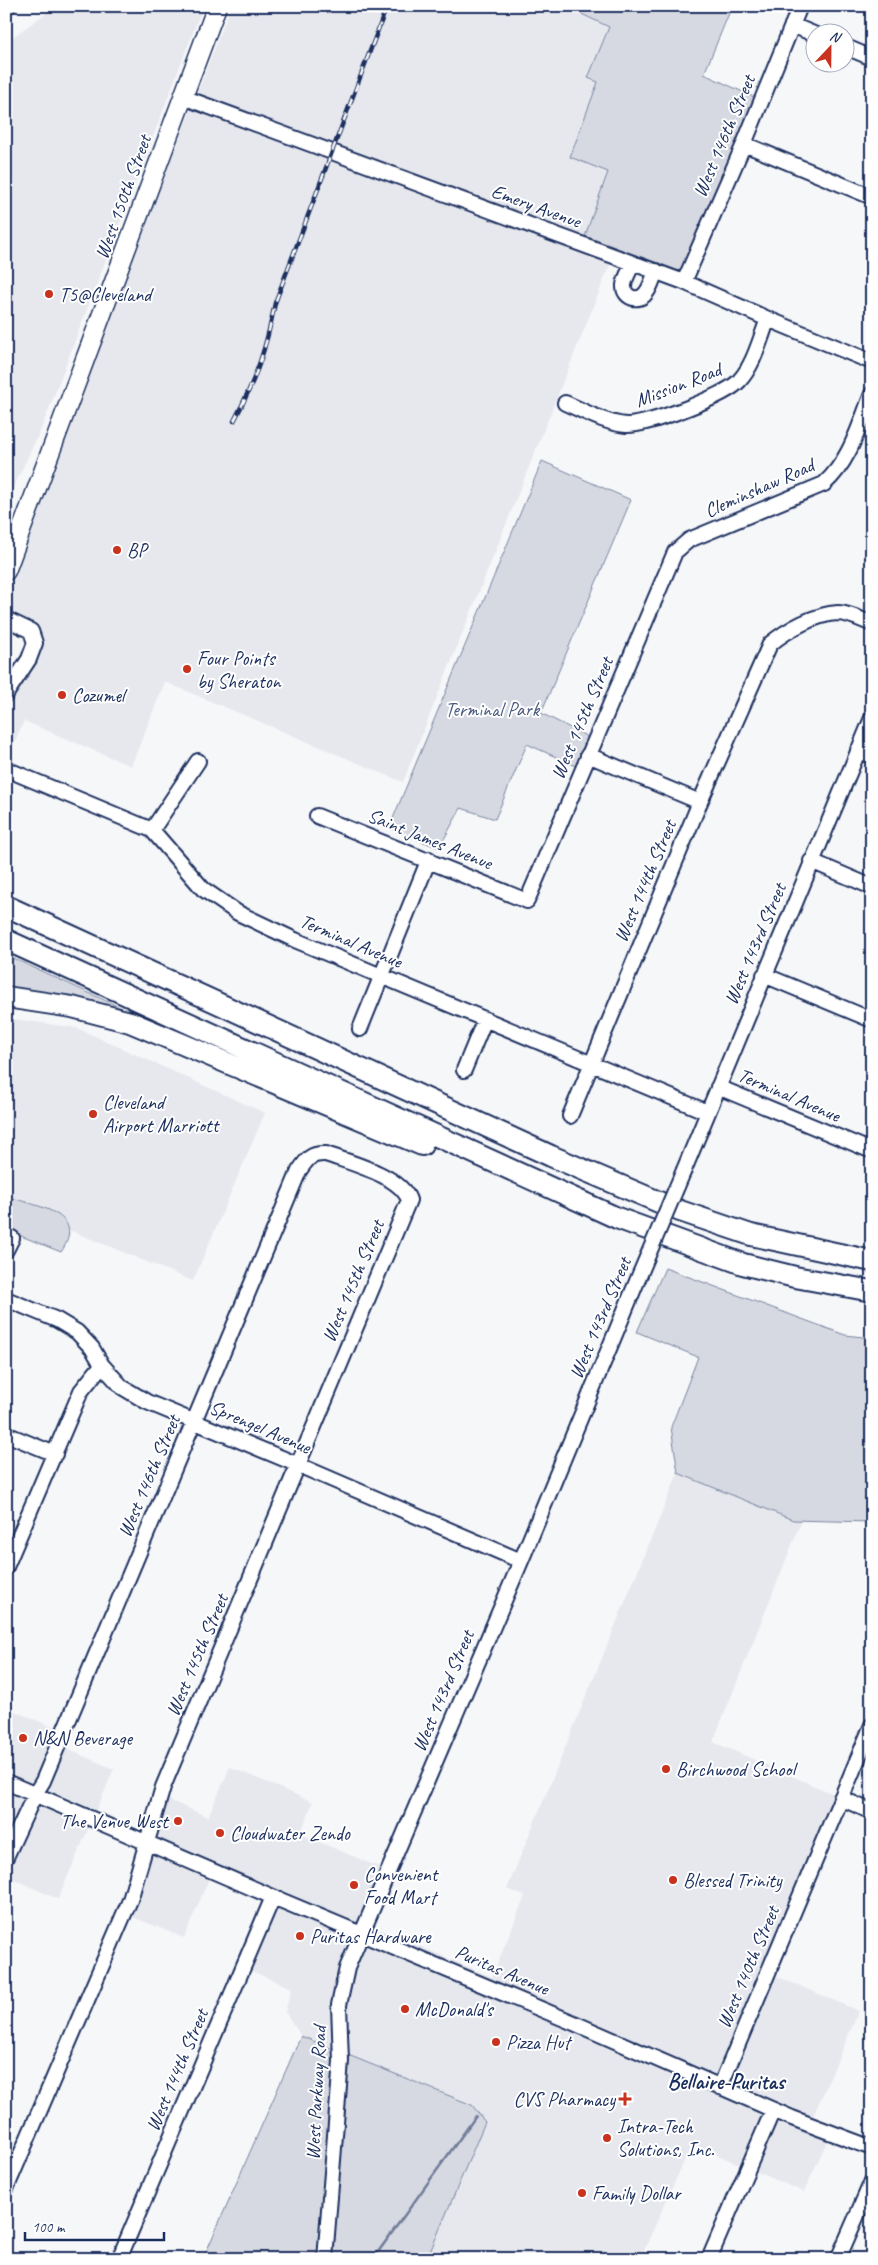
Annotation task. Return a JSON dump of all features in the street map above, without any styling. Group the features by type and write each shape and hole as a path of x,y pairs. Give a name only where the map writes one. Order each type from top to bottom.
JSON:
{"highway":[{"path":"6,892 567,1150 680,1210"},
{"path":"6,906 551,1156 680,1210 751,1235 872,1261"},
{"path":"6,940 570,1198 669,1239 743,1264 795,1277 872,1291"},
{"path":"6,997 72,1007 130,1022 449,1156 570,1198"}],"main road":[{"name":"West 150th Street","path":"6,571 217,6"}],"street":[{"name":"West 146th Street","path":"684,282 744,144 800,6"},
{"path":"792,26 806,31"},
{"path":"856,52 872,58"},
{"name":"Emery Avenue","path":"183,97 656,271 872,362"},
{"path":"744,144 872,197"},
{"path":"634,263 624,284 626,292 632,298 640,298 646,294 656,271"},
{"name":"Mission Road","path":"565,403 599,418 626,425 652,421 724,392 739,382 749,366 768,319"},
{"name":"Cleminshaw Road","path":"675,552 689,540 824,484 837,473 845,460 872,394"},
{"name":"West 145th Street","path":"527,901 675,552"},
{"name":"West 144th Street","path":"570,1116 700,802 770,644 781,634 819,617 839,613 872,624"},
{"path":"6,618 31,631 36,643 29,658 6,694"},
{"name":"West 143rd Street","path":"362,1933 521,1561 872,718"},
{"path":"858,750 872,756"},
{"path":"588,755 700,802"},
{"path":"152,830 198,761"},
{"name":"Terminal Avenue","path":"6,769 152,830 203,889 238,913 295,940 707,1112"},
{"name":"Saint James Avenue","path":"317,816 429,859 527,901"},
{"path":"360,1029 429,859"},
{"path":"811,861 872,887"},
{"path":"764,975 872,1020"},
{"path":"464,1070 485,1019"},
{"name":"Terminal Avenue","path":"718,1087 872,1151"},
{"name":"West 146th Street","path":"6,1857 35,1794 43,1781 299,1171 309,1157 316,1154 326,1154 356,1165"},
{"name":"West 145th Street","path":"6,2188 128,1906 164,1787 409,1200 406,1191 389,1178 356,1165"},
{"name":"Sprengel Avenue","path":"6,1299 57,1320 77,1332 92,1348 102,1365 122,1387 147,1402 298,1464 521,1561"},
{"path":"6,1567 80,1391 102,1365"},
{"path":"6,1434 55,1454"},
{"name":"West 140th Street","path":"720,2087 872,1725"},
{"name":"Puritas Avenue","path":"6,1782 773,2110 872,2148"},
{"path":"840,1798 872,1812"},
{"name":"West 144th Street","path":"119,2259 273,1897"},
{"name":"West Parkway Road","path":"325,2259 341,2061 339,2006 347,1968 362,1933"},
{"path":"709,2259 773,2110"},
{"path":"838,2259 872,2181"}],"shaded area":[{"name":"T5@Cleveland","path":"56,6 203,6 42,427 6,503 6,42"},
{"path":"231,6 572,6 572,9 704,74 625,253 611,262 403,782 165,682 131,766 24,721 6,761 6,710 44,640 6,617 6,601 55,457"},
{"path":"6,1018 77,1028 265,1113 193,1281 6,1204"},
{"path":"678,1473 793,1520 802,1520 713,1742 838,1796 764,1971 859,2011 811,2121 832,2130 804,2192 692,2144 640,2259 427,2259 485,2122 472,2105 301,2036 285,2012 292,1988 246,1969 275,1903 211,1874 184,1938 128,1915 164,1798 208,1817 230,1767 313,1802 300,1834 393,1873 372,1926 492,1977 525,1896 507,1889"},
{"path":"12,1710 70,1734 64,1748 114,1769 58,1899 6,1876 6,1723"}],"green space":[{"path":"572,6 732,6 704,74 756,98 682,272 585,236 608,172 570,157 598,82 588,78 609,27 571,9"},
{"name":"Terminal Park","path":"542,461 631,500 541,713 588,737 576,766 527,744 495,819 461,808 439,848 389,828"},
{"path":"6,955 137,1015 6,993"},
{"path":"6,1196 43,1208 63,1219 68,1228 68,1239 61,1252 6,1230"},
{"path":"665,1268 845,1335 872,1338 872,1522 793,1520 678,1473 671,1427 698,1357 637,1332"},
{"path":"301,2036 472,2105 485,2122 427,2259 203,2259"}],"waterway":[{"path":"373,2259 476,2116"}],"railway":[{"path":"6,15 18,6"},
{"path":"234,421 259,364 275,303 387,6"}],"place":[{"name":"T5@Cleveland","path":"49,294"},
{"name":"BP","path":"117,550"},
{"name":"Four Points by Sheraton","path":"187,669"},
{"name":"Cozumel","path":"62,695"},
{"name":"Cleveland Airport Marriott","path":"93,1114"},
{"name":"N&N Beverage","path":"23,1738"},
{"name":"Birchwood School","path":"666,1769"},
{"name":"The Venue West","path":"178,1821"},
{"name":"Cloudwater Zendo","path":"220,1833"},
{"name":"Blessed Trinity","path":"673,1880"},
{"name":"Convenient Food Mart","path":"354,1885"},
{"name":"Puritas Hardware","path":"300,1936"},
{"name":"McDonald's","path":"405,2009"},
{"name":"Pizza Hut","path":"496,2042"},
{"name":"CVS Pharmacy","path":"625,2099"},
{"name":"Intra-Tech Solutions, Inc.","path":"607,2138"},
{"name":"Family Dollar","path":"582,2193"}],"district":[{"name":"Bellaire-Puritas","path":"726,2082"}]}
